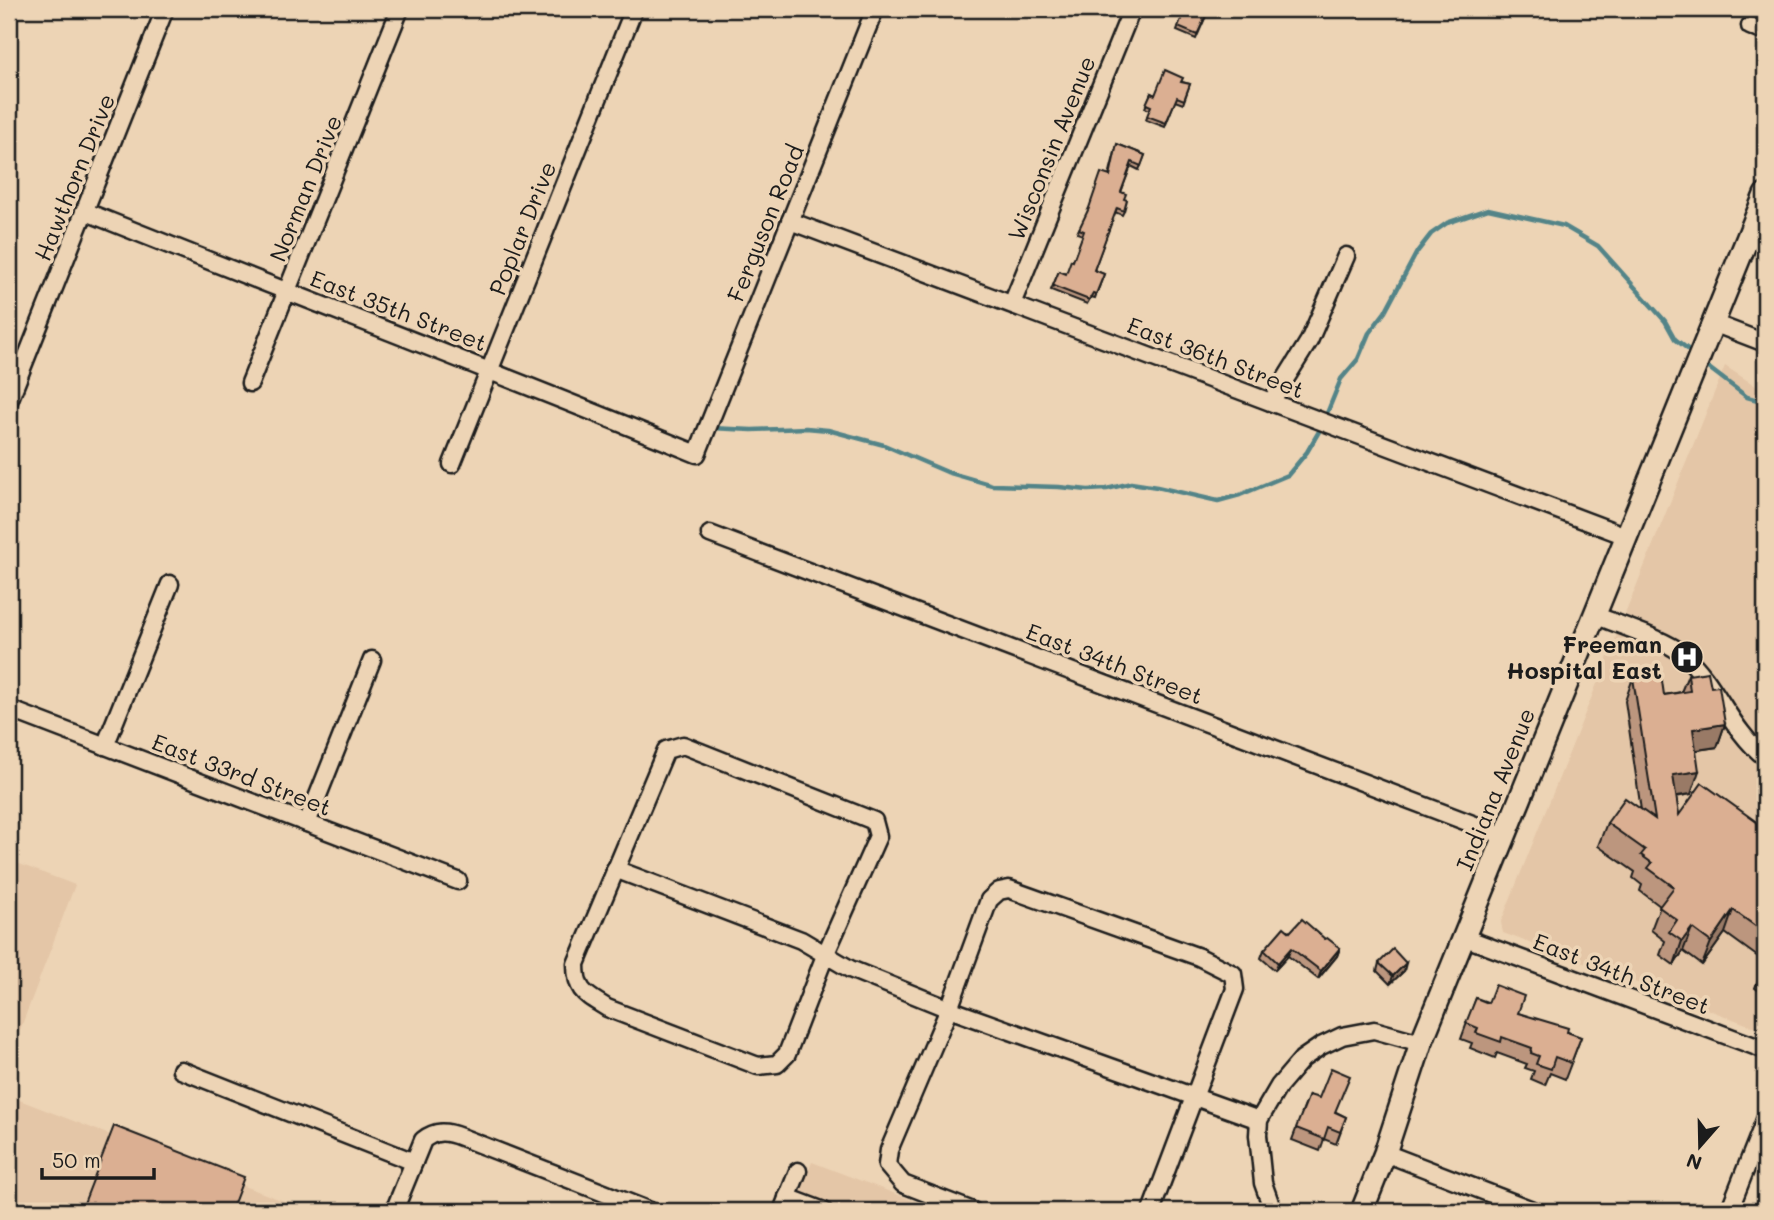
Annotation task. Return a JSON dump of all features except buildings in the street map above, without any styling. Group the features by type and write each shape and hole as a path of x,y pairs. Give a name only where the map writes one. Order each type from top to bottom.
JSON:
{"street":[{"name":"Hawthorn Drive","path":"9,401 165,9"},
{"name":"Norman Drive","path":"250,383 401,9"},
{"name":"Poplar Drive","path":"452,464 634,9"},
{"name":"Ferguson Road","path":"697,454 875,9"},
{"name":"Wisconsin Avenue","path":"1012,304 1132,9"},
{"name":"Indiana Avenue","path":"1362,1211 1385,1153 1421,1043 1463,937 1765,195"},
{"name":"East 35th Street","path":"84,211 288,293 490,369 697,454"},
{"name":"East 36th Street","path":"790,222 1626,536"},
{"path":"1271,402 1309,341 1346,256"},
{"path":"1713,323 1765,344"},
{"name":"East 34th Street","path":"710,534 1504,836"},
{"path":"105,746 170,584"},
{"path":"1594,615 1683,653 1703,676 1741,734 1765,757"},
{"path":"307,823 372,660"},
{"name":"East 33rd Street","path":"9,709 458,881"},
{"path":"683,745 874,821 878,836 826,953 787,1054 777,1064 758,1066 607,1007 586,995 576,981 576,964 615,869 666,750 683,745"},
{"path":"615,869 801,940 850,969 949,1009 1259,1120"},
{"path":"973,1211 903,1184 887,1165 889,1150 949,1009 989,900 999,891 1009,889 1199,957 1233,974 1235,989 1151,1211"},
{"name":"East 34th Street","path":"1463,937 1765,1050"},
{"path":"1273,1211 1263,1182 1259,1120 1279,1086 1302,1059 1342,1036 1374,1030 1421,1043"},
{"path":"181,1070 414,1162"},
{"path":"1729,1211 1765,1120"},
{"path":"394,1211 423,1140 436,1132 455,1134 650,1211"},
{"path":"1385,1153 1535,1211"},
{"path":"798,1171 785,1204 824,1211"}],"shaded area":[{"name":"Freeman Hospital East","path":"1725,366 1765,392 1765,1031 1503,933 1501,922"},
{"path":"9,860 75,885 9,1059"},
{"path":"9,1096 159,1154 310,1211 9,1211"},
{"path":"812,1162 940,1211 793,1211"}],"waterway":[{"path":"711,428 828,430 884,445 947,472 992,485 1088,490 1131,483 1218,501 1240,495 1288,475 1307,452 1321,428 1341,379 1358,359 1369,333 1385,312 1417,252 1431,234 1447,223 1488,209 1564,226 1598,246 1665,321 1675,339 1694,354"},
{"path":"1705,365 1747,397 1765,402"}],"place":[{"name":"Freeman Hospital East","path":"1687,657"}]}
